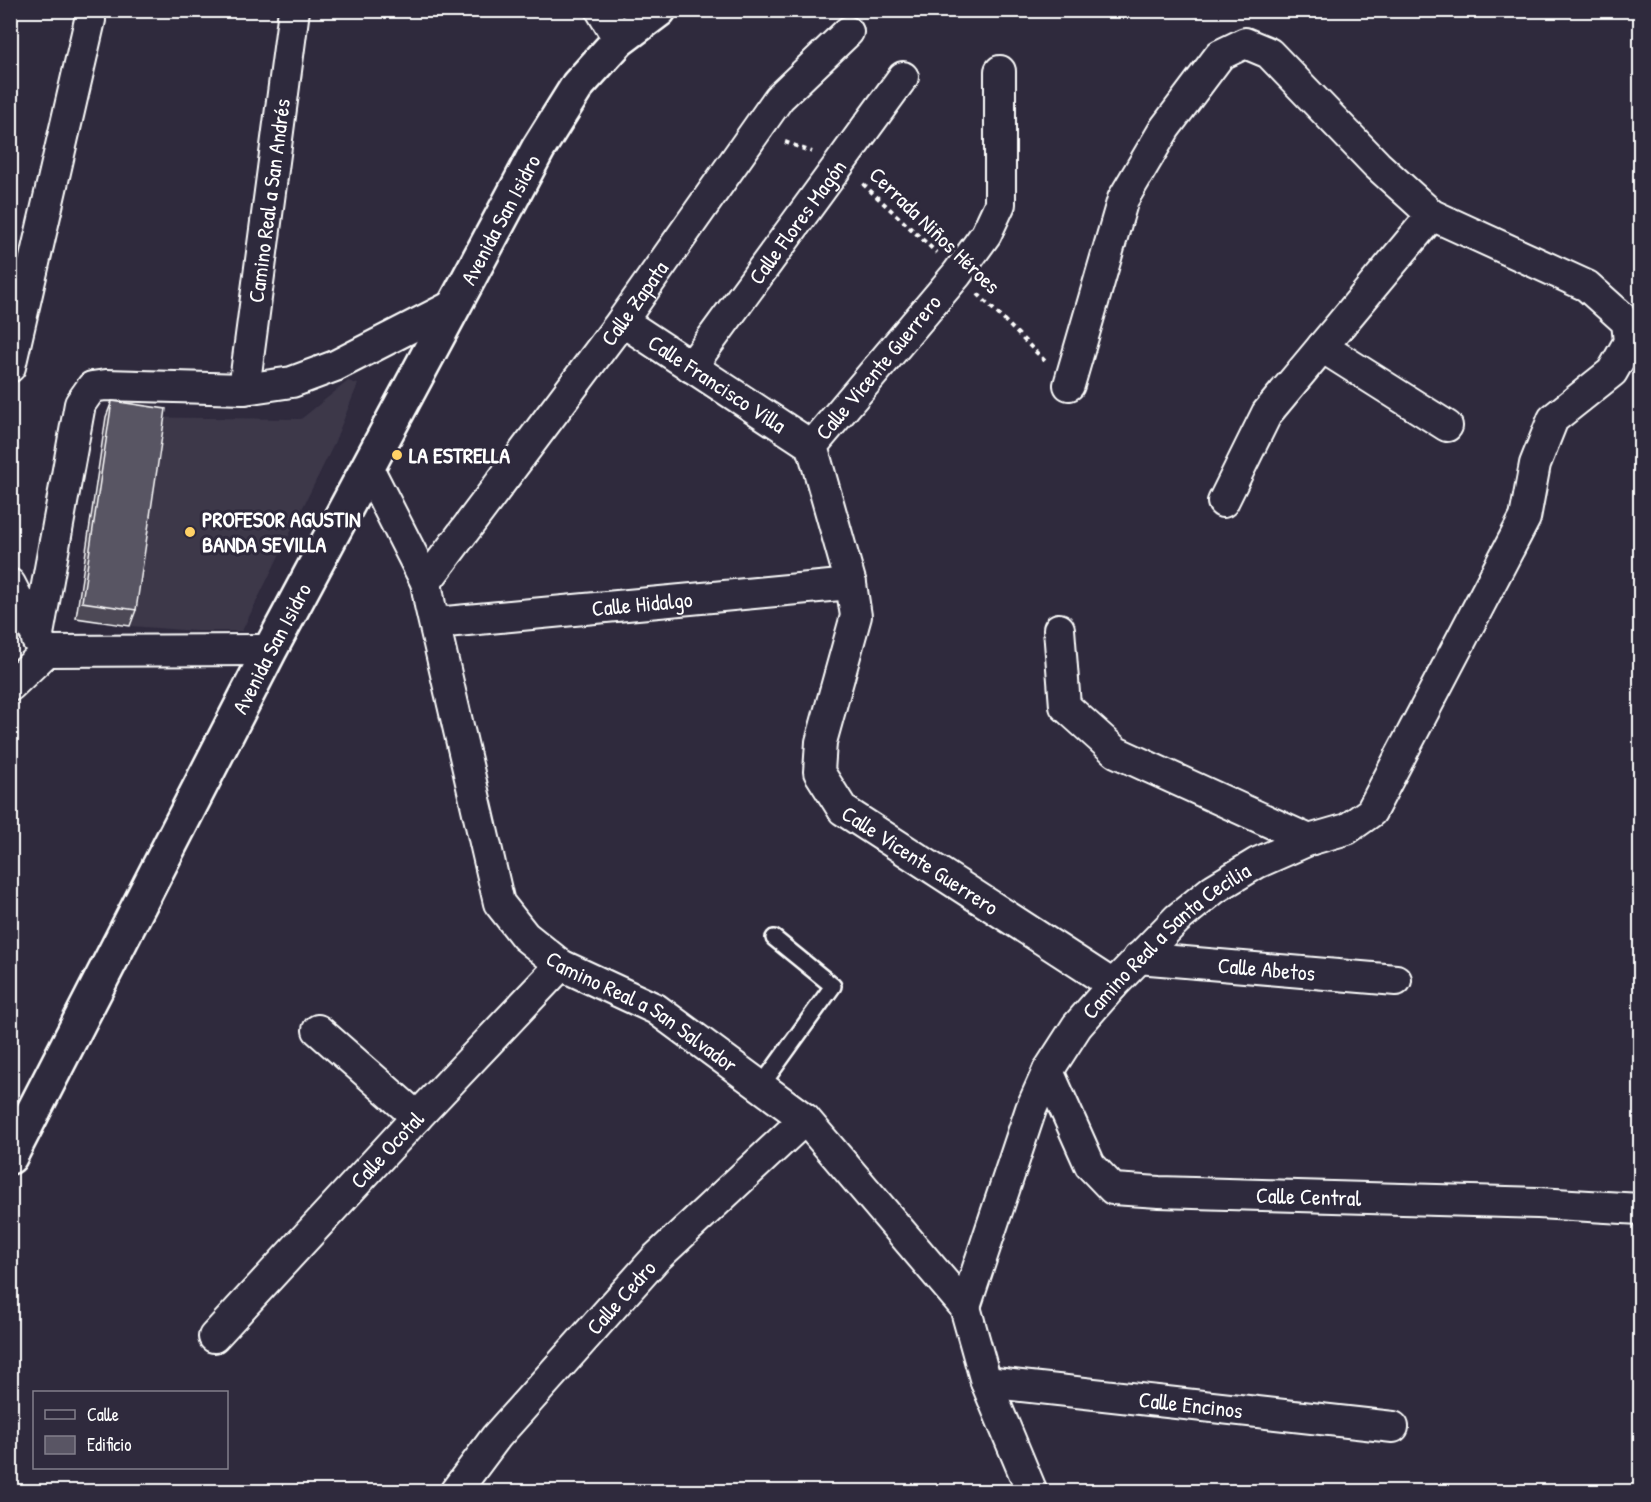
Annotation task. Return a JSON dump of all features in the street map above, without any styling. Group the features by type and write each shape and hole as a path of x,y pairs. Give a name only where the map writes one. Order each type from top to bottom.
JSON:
{"main road":[{"name":"Avenida San Isidro","path":"10,1157 270,650 538,149 578,85 620,40 659,10"}],"street":[{"name":"Camino Real a San Andrés","path":"244,389 294,10"},
{"path":"601,10 620,40"},
{"path":"10,367 90,20"},
{"name":"Calle Zapata","path":"426,582 622,321 779,98 848,32"},
{"name":"Camino Real a Santa Cecilia","path":"964,1307 1031,1109 1048,1071 1077,1026 1138,958 1177,919 1214,889 1257,863 1309,840 1347,829 1371,812 1525,518 1535,464 1553,419 1612,372 1629,342 1627,322 1587,286 1432,215 1377,165 1269,53 1245,43 1220,55 1165,128 1123,199 1068,385"},
{"name":"Calle Vicente Guerrero","path":"1000,71 1000,204 986,234 957,274 812,446 851,584 856,616 821,742 819,772 843,810 1113,985"},
{"name":"Calle Flores Magón","path":"691,367 903,77"},
{"path":"1223,502 1267,413 1432,215"},
{"path":"10,687 42,645 80,404 92,387 106,385 244,389 292,382 335,366 454,305"},
{"name":"Calle Francisco Villa","path":"622,321 812,446"},
{"path":"1322,347 1447,426"},
{"name":"Camino Real a San Salvador","path":"368,468 426,582 499,903 525,936 561,964 656,1009 805,1119 964,1307 986,1382 1032,1491"},
{"path":"10,584 42,645"},
{"name":"Calle Hidalgo","path":"435,623 851,584"},
{"path":"1059,629 1065,706 1116,752 1309,840"},
{"path":"42,645 270,650"},
{"name":"Calle Abetos","path":"1138,958 1396,980"},
{"name":"Calle Ocotal","path":"214,1337 561,964"},
{"path":"318,1030 417,1117"},
{"name":"Calle Central","path":"1048,1071 1090,1165 1113,1189 1538,1203 1641,1209"},
{"name":"Calle Cedro","path":"455,1491 496,1437 656,1258 805,1119"},
{"name":"Calle Encinos","path":"986,1382 1393,1427"}],"lane":[{"path":"761,1086 833,986 774,938"}],"path":[{"name":"Cerrada Niños Héroes","path":"756,131 840,163 909,225 1068,385"}],"shaded area":[{"name":"PROFESOR AGUSTIN BANDA SEVILLA","path":"348,381 358,384 333,446 242,631 196,631 130,626 76,618 106,417 301,419"}],"building":[{"name":"PROFESOR AGUSTIN BANDA SEVILLA","path":"112,401 166,409 136,610 82,602"}],"place":[{"name":"LA ESTRELLA","path":"397,455"},
{"name":"PROFESOR AGUSTIN BANDA SEVILLA","path":"190,532"}]}
